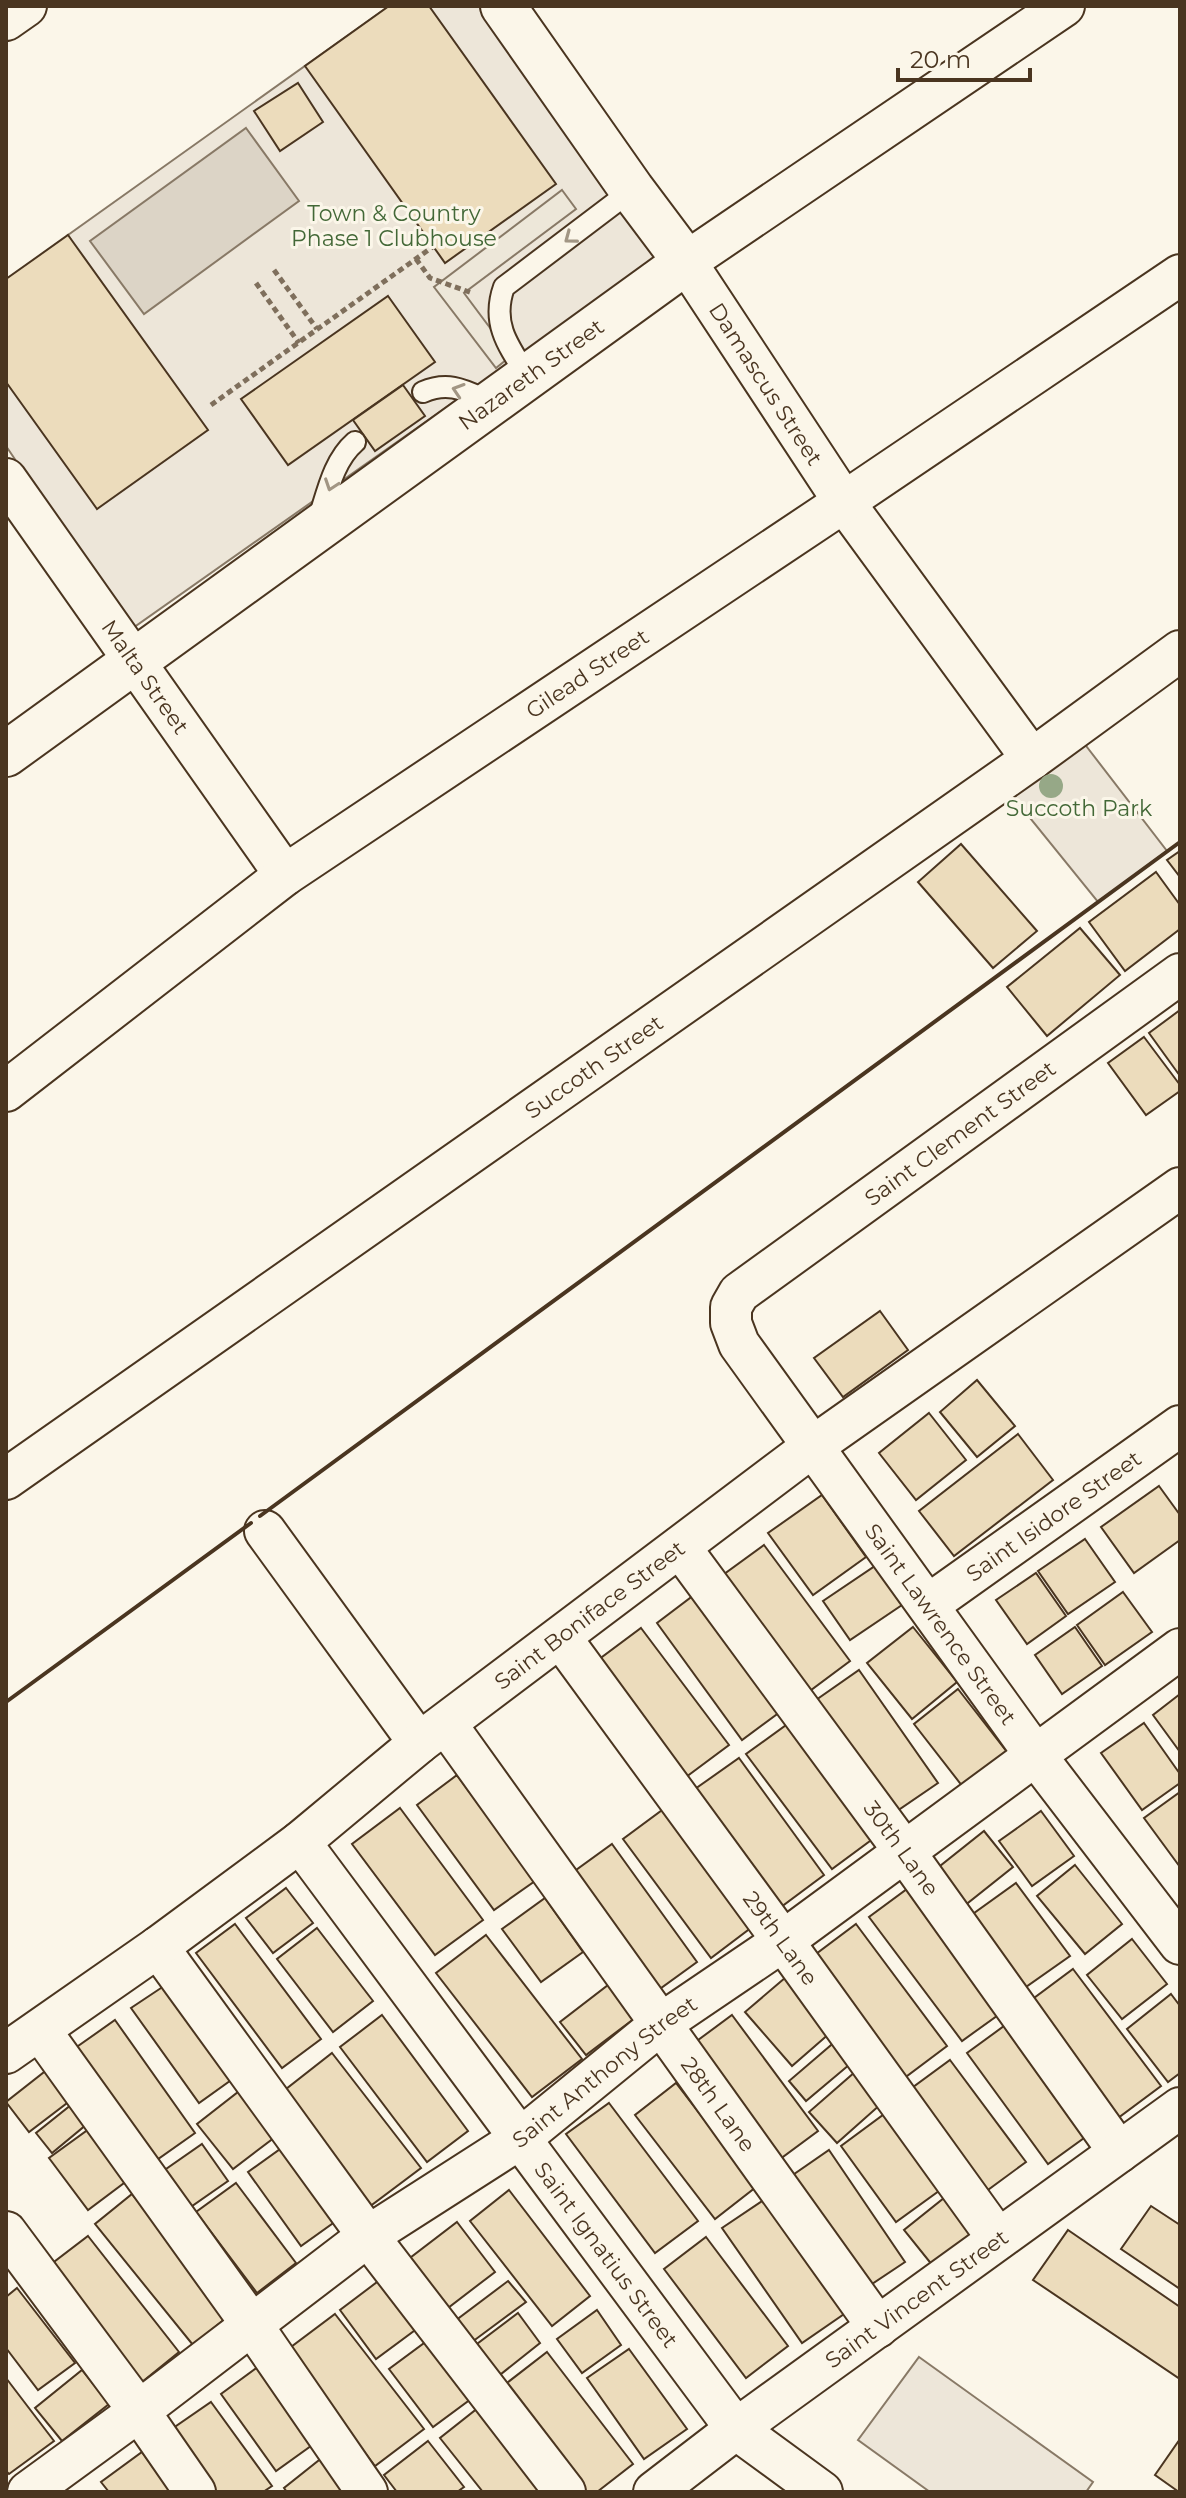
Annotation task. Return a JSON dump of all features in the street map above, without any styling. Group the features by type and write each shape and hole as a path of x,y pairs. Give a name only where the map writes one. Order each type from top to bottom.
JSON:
{"street":[{"path":"6,20 26,6"},
{"name":"Nazareth Street","path":"6,754 686,262 1064,6"},
{"name":"Damascus Street","path":"517,11 632,190 686,262 844,502 1032,759"},
{"name":"Gilead Street","path":"6,1091 285,875 1180,275"},
{"name":"Malta Street","path":"10,495 285,875"},
{"name":"Succoth Street","path":"6,1479 1032,759 1180,651"},
{"name":"Saint Clement Street","path":"739,1293 1180,974"},
{"name":"Saint Boniface Street","path":"6,2053 158,1947 300,1842 433,1734 812,1447 1180,1188"},
{"name":"Saint Lawrence Street","path":"739,1293 731,1307 731,1323 739,1344 1036,1756 1180,1944"},
{"name":"Saint Isidore Street","path":"928,1605 1180,1426"},
{"name":"28th Lane","path":"265,1531 433,1734 662,2023 878,2327"},
{"name":"30th Lane","path":"680,1547 904,1851 1119,2152"},
{"name":"29th Lane","path":"561,1638 998,2239"},
{"name":"Saint Anthony Street","path":"28,2492 368,2236 521,2138 662,2023 783,1941 1180,1649"},
{"name":"Saint Ignatius Street","path":"300,1842 736,2429 822,2492"},
{"path":"158,1947 368,2236 565,2492"},
{"path":"40,2030 252,2325 367,2492"},
{"name":"Saint Vincent Street","path":"654,2492 736,2429 1180,2108"},
{"path":"6,2232 195,2492"}],"lane":[{"path":"527,375 506,342 499,316 504,287 632,190"},
{"path":"423,392 452,386 493,403"},
{"path":"314,532 337,467 346,450 355,442"}],"path":[{"path":"211,405 434,246"},
{"path":"416,259 430,278 499,302"},
{"path":"274,270 317,329"},
{"path":"256,283 299,343"}],"green space":[{"name":"Town & Country Phase 1 Clubhouse","path":"389,6 482,6 657,259 130,630 6,446 6,289 71,240 68,235"},
{"name":"Succoth Park","path":"1080,738 1167,851 1098,902 1009,792"},
{"path":"919,2357 1093,2482 1086,2492 930,2492 858,2440"}],"shaded area":[{"path":"246,128 299,201 144,314 90,241"},
{"path":"562,190 576,209 464,293 511,356 496,368 434,287"}],"building":[{"path":"389,6 429,6 556,184 445,263 305,66"},
{"path":"298,83 323,122 280,151 254,111"},
{"path":"68,235 208,430 97,509 6,382 6,279"},
{"path":"388,296 435,362 288,465 241,399"},
{"path":"403,385 425,416 375,451 353,420"},
{"path":"961,844 1037,931 993,968 918,882"},
{"path":"1180,851 1180,877 1167,860"},
{"path":"1156,872 1180,905 1180,929 1125,971 1089,922"},
{"path":"1080,928 1120,975 1047,1036 1007,987"},
{"path":"1180,1010 1180,1076 1149,1033"},
{"path":"1144,1037 1180,1085 1180,1091 1146,1115 1108,1063"},
{"path":"880,1311 908,1350 843,1397 814,1358"},
{"path":"977,1380 1015,1426 977,1457 940,1412"},
{"path":"929,1413 966,1460 916,1500 879,1453"},
{"path":"1018,1434 1053,1480 954,1556 919,1511"},
{"path":"1159,1486 1180,1515 1180,1540 1134,1573 1101,1527"},
{"path":"822,1495 866,1557 813,1595 768,1533"},
{"path":"1085,1539 1115,1582 1068,1614 1038,1571"},
{"path":"764,1545 850,1661 803,1696 716,1580"},
{"path":"875,1566 902,1605 850,1640 823,1601"},
{"path":"1036,1573 1066,1616 1027,1644 996,1600"},
{"path":"698,1592 784,1709 742,1740 657,1623"},
{"path":"1123,1592 1152,1632 1105,1665 1077,1625"},
{"path":"913,1627 957,1682 912,1719 867,1663"},
{"path":"1075,1627 1102,1666 1062,1694 1035,1655"},
{"path":"641,1628 729,1745 682,1780 594,1663"},
{"path":"859,1670 938,1783 894,1813 816,1700"},
{"path":"958,1689 1007,1752 963,1787 914,1724"},
{"path":"1180,1694 1180,1752 1153,1715"},
{"path":"789,1723 874,1838 832,1869 746,1754"},
{"path":"1144,1723 1180,1774 1180,1783 1142,1810 1101,1753"},
{"path":"739,1758 824,1875 781,1907 695,1789"},
{"path":"457,1775 535,1881 494,1910 417,1805"},
{"path":"1180,1792 1180,1867 1144,1818"},
{"path":"669,1805 756,1924 711,1958 623,1839"},
{"path":"400,1808 483,1920 435,1955 352,1844"},
{"path":"1041,1811 1074,1856 1032,1886 999,1841"},
{"path":"984,1831 1013,1867 959,1910 930,1874"},
{"path":"612,1844 697,1962 650,1996 565,1878"},
{"path":"1075,1865 1122,1924 1085,1954 1037,1896"},
{"path":"1016,1883 1070,1956 1023,1989 970,1916"},
{"path":"286,1888 313,1923 273,1953 246,1918"},
{"path":"907,1889 1001,2013 962,2041 869,1917"},
{"path":"545,1898 583,1952 541,1982 502,1929"},
{"path":"235,1924 321,2039 282,2068 196,1953"},
{"path":"856,1924 947,2046 899,2082 808,1960"},
{"path":"317,1928 373,2001 333,2032 277,1959"},
{"path":"486,1935 582,2059 532,2097 436,1973"},
{"path":"1132,1939 1167,1984 1122,2019 1087,1975"},
{"path":"1073,1969 1161,2086 1118,2118 1030,2001"},
{"path":"792,1972 838,2026 792,2066 745,2012"},
{"path":"612,1982 639,2015 586,2055 560,2022"},
{"path":"167,1984 234,2078 199,2103 131,2008"},
{"path":"1171,1994 1180,2006 1180,2073 1168,2082 1127,2029"},
{"path":"382,2015 468,2131 427,2162 340,2047"},
{"path":"732,2015 818,2131 776,2162 690,2046"},
{"path":"115,2020 195,2133 151,2164 71,2051"},
{"path":"1004,2026 1084,2138 1048,2164 967,2053"},
{"path":"844,2034 862,2054 806,2101 789,2081"},
{"path":"332,2053 421,2168 369,2207 281,2093"},
{"path":"950,2060 1026,2162 981,2195 905,2093"},
{"path":"863,2065 890,2096 837,2143 809,2112"},
{"path":"48,2069 71,2100 29,2132 6,2102"},
{"path":"676,2083 756,2187 715,2219 635,2115"},
{"path":"247,2085 283,2131 233,2169 197,2124"},
{"path":"609,2103 698,2221 655,2253 566,2134"},
{"path":"71,2105 87,2124 52,2153 36,2133"},
{"path":"887,2112 943,2188 896,2222 841,2146"},
{"path":"89,2129 128,2180 88,2210 49,2158"},
{"path":"290,2142 343,2216 301,2246 248,2172"},
{"path":"202,2144 228,2181 182,2213 156,2176"},
{"path":"829,2150 905,2262 863,2290 787,2179"},
{"path":"236,2183 296,2263 257,2293 196,2212"},
{"path":"509,2190 590,2296 552,2326 470,2221"},
{"path":"132,2194 231,2314 193,2345 95,2224"},
{"path":"949,2194 978,2230 933,2266 904,2230"},
{"path":"768,2197 847,2312 802,2343 722,2228"},
{"path":"1151,2206 1180,2225 1180,2289 1121,2249"},
{"path":"457,2222 495,2272 444,2311 406,2261"},
{"path":"1068,2230 1180,2307 1180,2379 1033,2280"},
{"path":"88,2236 179,2352 142,2382 50,2265"},
{"path":"706,2237 788,2346 746,2378 664,2269"},
{"path":"389,2273 426,2322 376,2359 340,2310"},
{"path":"508,2281 526,2302 468,2345 451,2324"},
{"path":"17,2288 75,2363 38,2390 6,2348 6,2297"},
{"path":"597,2310 621,2345 582,2373 557,2339"},
{"path":"518,2313 540,2343 496,2378 473,2347"},
{"path":"335,2314 424,2429 375,2466 287,2350"},
{"path":"435,2335 479,2393 433,2427 389,2369"},
{"path":"629,2349 687,2429 644,2459 587,2378"},
{"path":"547,2352 633,2464 597,2492 585,2492 503,2386"},
{"path":"266,2361 322,2438 276,2471 221,2394"},
{"path":"82,2370 109,2404 62,2441 35,2408"},
{"path":"6,2378 54,2441 9,2474 6,2471"},
{"path":"211,2402 272,2486 263,2492 209,2492 166,2433"},
{"path":"483,2404 553,2492 483,2492 440,2438"},
{"path":"1180,2439 1180,2492 1179,2492 1155,2475"},
{"path":"428,2441 464,2487 457,2492 397,2492 384,2475"},
{"path":"333,2449 345,2492 287,2492 284,2488"},
{"path":"142,2452 171,2492 109,2492 101,2482"}],"wall":[{"path":"260,1516 1180,842"},
{"path":"6,1702 251,1523"}]}
